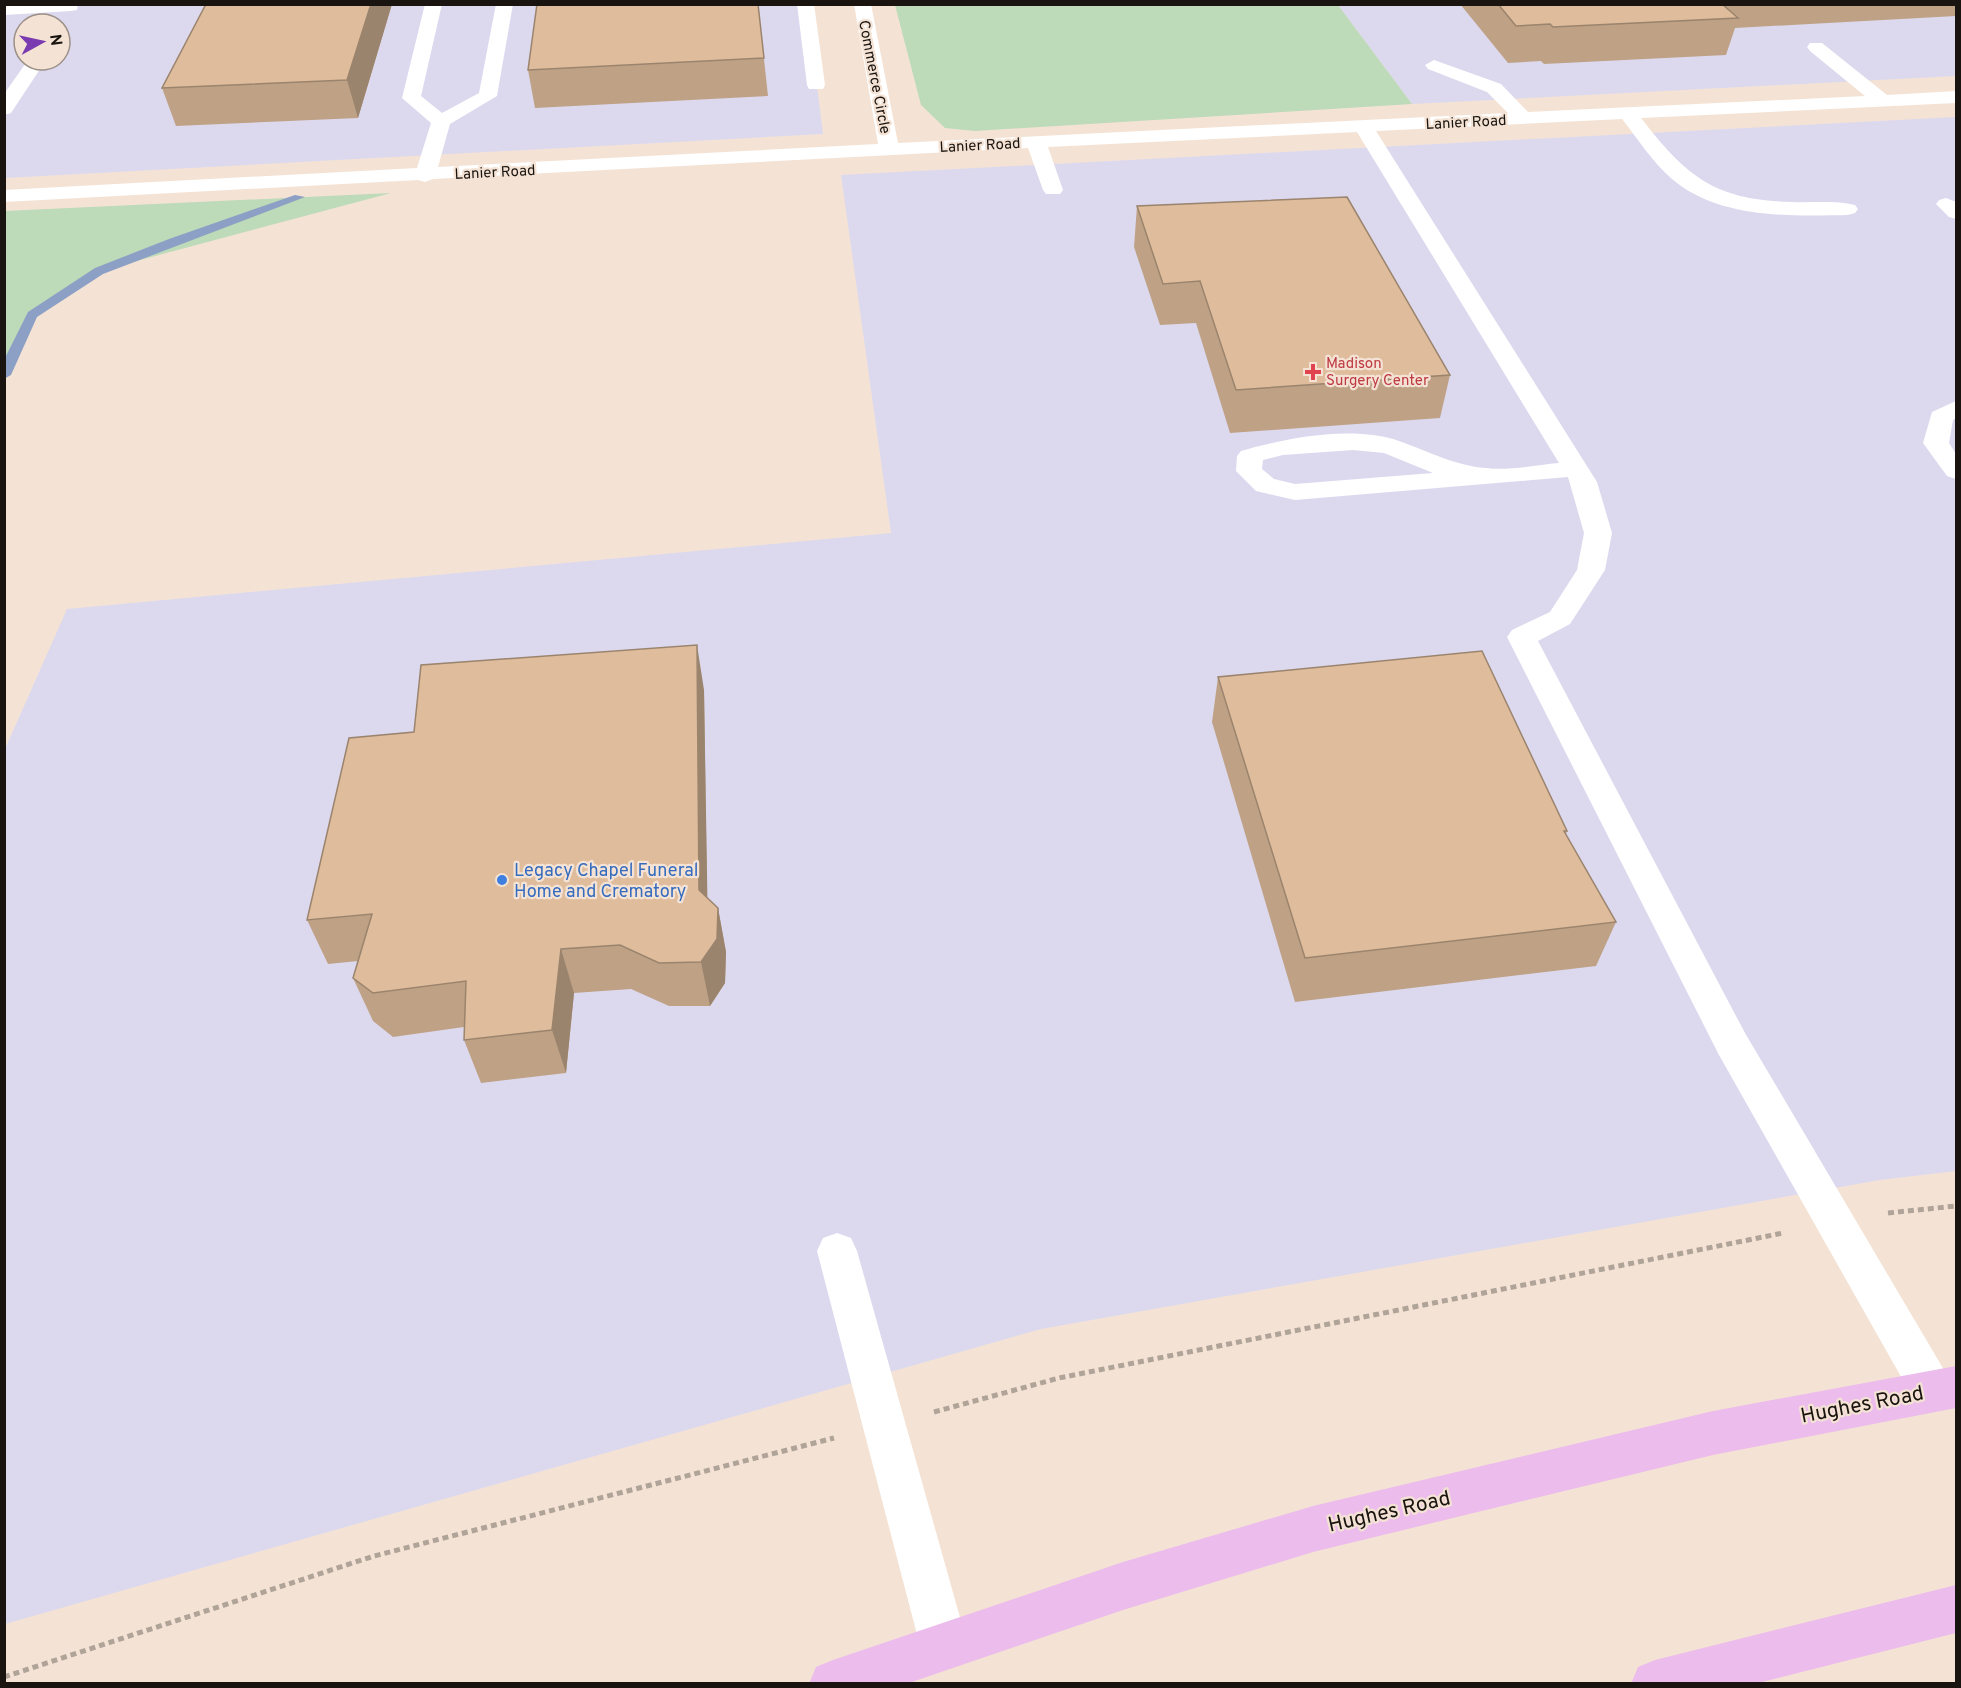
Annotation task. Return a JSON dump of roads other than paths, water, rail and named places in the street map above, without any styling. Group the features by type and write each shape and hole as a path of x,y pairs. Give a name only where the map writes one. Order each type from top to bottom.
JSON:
{"main road":[{"name":"Hughes Road","path":"833,1683 1123,1586 1313,1529 1713,1433 1944,1388"},
{"path":"1655,1683 1956,1609"}],"street":[{"path":"434,4 411,98 441,121"},
{"path":"425,176 441,121 488,96 505,4"},
{"path":"805,4 816,85"},
{"name":"Commerce Circle","path":"862,4 889,149"},
{"path":"4,10 72,5"},
{"path":"1816,47 1883,101"},
{"path":"1434,64 1494,88 1524,119"},
{"path":"4,110 29,72"},
{"path":"1773,84 1798,106"},
{"name":"Lanier Road","path":"4,196 425,176 889,149 1956,97"},
{"path":"1628,114 1686,180 1722,197 1764,208 1848,209"},
{"path":"1364,126 1584,482 1598,533 1591,570 1560,618 1522,637 1732,1044 1835,1223 1944,1388"},
{"path":"1036,142 1053,190"},
{"path":"1956,408 1941,417 1936,443 1956,471"},
{"path":"1481,475 1441,467 1389,446 1353,442 1281,447 1250,456 1249,471 1265,485 1295,492 1576,469"},
{"path":"837,1251 944,1646"}],"waterway":[{"path":"4,375 32,315 99,271 173,241 299,197"}],"place":[{"name":"Madison Surgery Center","path":"1313,372"},
{"name":"Legacy Chapel Funeral Home and Crematory","path":"502,880"}]}
